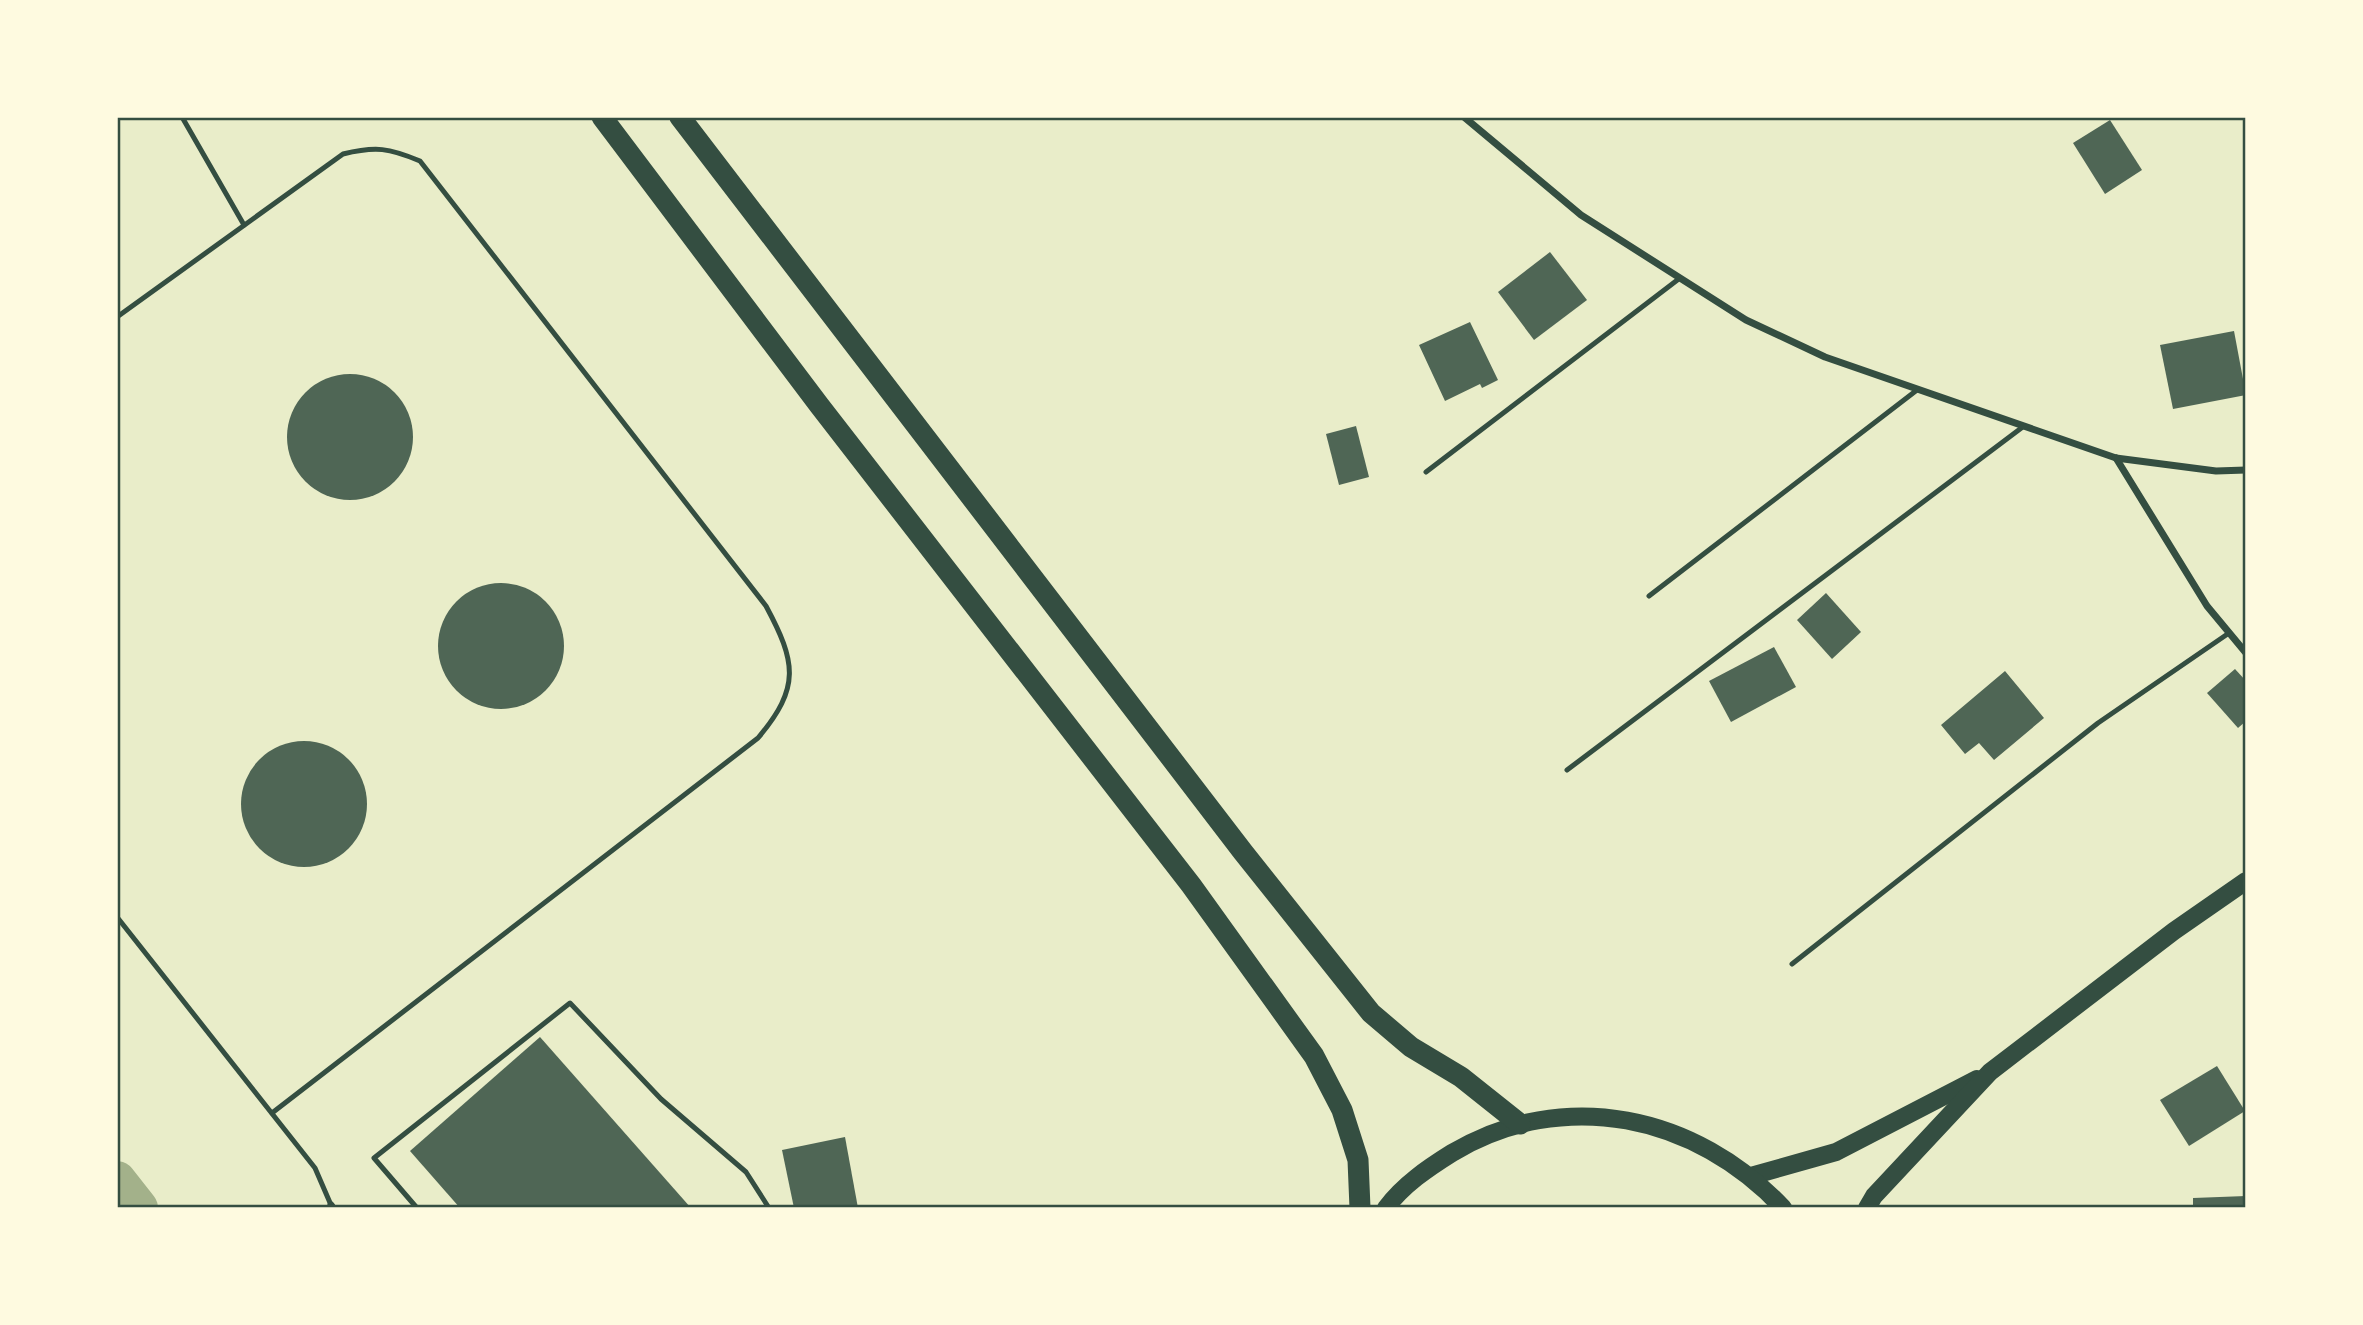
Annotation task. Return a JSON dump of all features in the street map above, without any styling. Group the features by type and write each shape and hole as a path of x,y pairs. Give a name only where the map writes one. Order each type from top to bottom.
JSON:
{"highway":[{"path":"602,117 819,405 1191,885 1314,1056 1342,1110 1358,1160 1360,1208"},
{"path":"680,117 1243,852 1371,1013 1411,1047 1461,1077 1520,1124"}],"main road":[{"path":"1867,1208 1874,1196 1990,1072 2175,931 2246,881"},
{"path":"1751,1176 1836,1152 1990,1072"},
{"path":"1386,1208 1429,1167 1472,1141 1520,1124 1581,1116 1642,1122 1700,1143 1751,1176 1783,1208"}],"street":[{"path":"1464,117 1581,215 1746,320 1825,357 2116,458 2216,471 2246,470"},
{"path":"2116,458 2207,606 2246,653"}],"lane":[{"path":"182,117 244,225"},
{"path":"117,317 343,154 370,147 395,150 420,161 766,606 785,641 790,673 781,710 758,738 272,1113"},
{"path":"1426,472 1680,278"},
{"path":"1648,596 1917,390"},
{"path":"1567,770 2024,426"},
{"path":"1791,964 2098,723 2229,633"},
{"path":"117,917 315,1168 332,1207"},
{"path":"416,1208 374,1158 570,1003 661,1099 746,1172 769,1208"}],"building":[{"path":"2110,120 2142,170 2105,194 2073,143"},
{"path":"1550,252 1587,300 1534,340 1498,292"},
{"path":"1470,322 1498,380 1482,388 1480,384 1445,401 1419,345"},
{"path":"2234,331 2246,395 2173,409 2160,345"},
{"path":"350,374 374,379 394,393 408,413 413,437 408,461 394,481 374,495 350,500 326,495 306,481 292,461 287,437 292,413 306,393 326,379"},
{"path":"1356,426 1369,477 1339,485 1326,434"},
{"path":"501,583 525,588 545,602 559,622 564,646 559,670 545,690 525,704 501,709 477,704 457,690 443,670 438,646 443,622 457,602 477,588"},
{"path":"1826,593 1861,632 1832,659 1797,620"},
{"path":"1774,647 1796,687 1731,722 1709,681"},
{"path":"2235,669 2246,681 2246,721 2238,728 2207,693"},
{"path":"2005,671 2044,718 1994,760 1979,743 1965,754 1941,725"},
{"path":"304,741 328,746 348,760 362,780 367,804 362,828 348,848 328,862 304,867 280,862 260,848 246,828 241,804 246,780 260,760 280,746"},
{"path":"540,1037 691,1208 460,1208 410,1151"},
{"path":"2217,1066 2245,1111 2189,1146 2160,1100"},
{"path":"845,1137 858,1208 794,1208 782,1150"},
{"path":"2246,1196 2246,1208 2193,1208 2193,1198"}],"waterway":[{"path":"117,1180 139,1208"}]}
